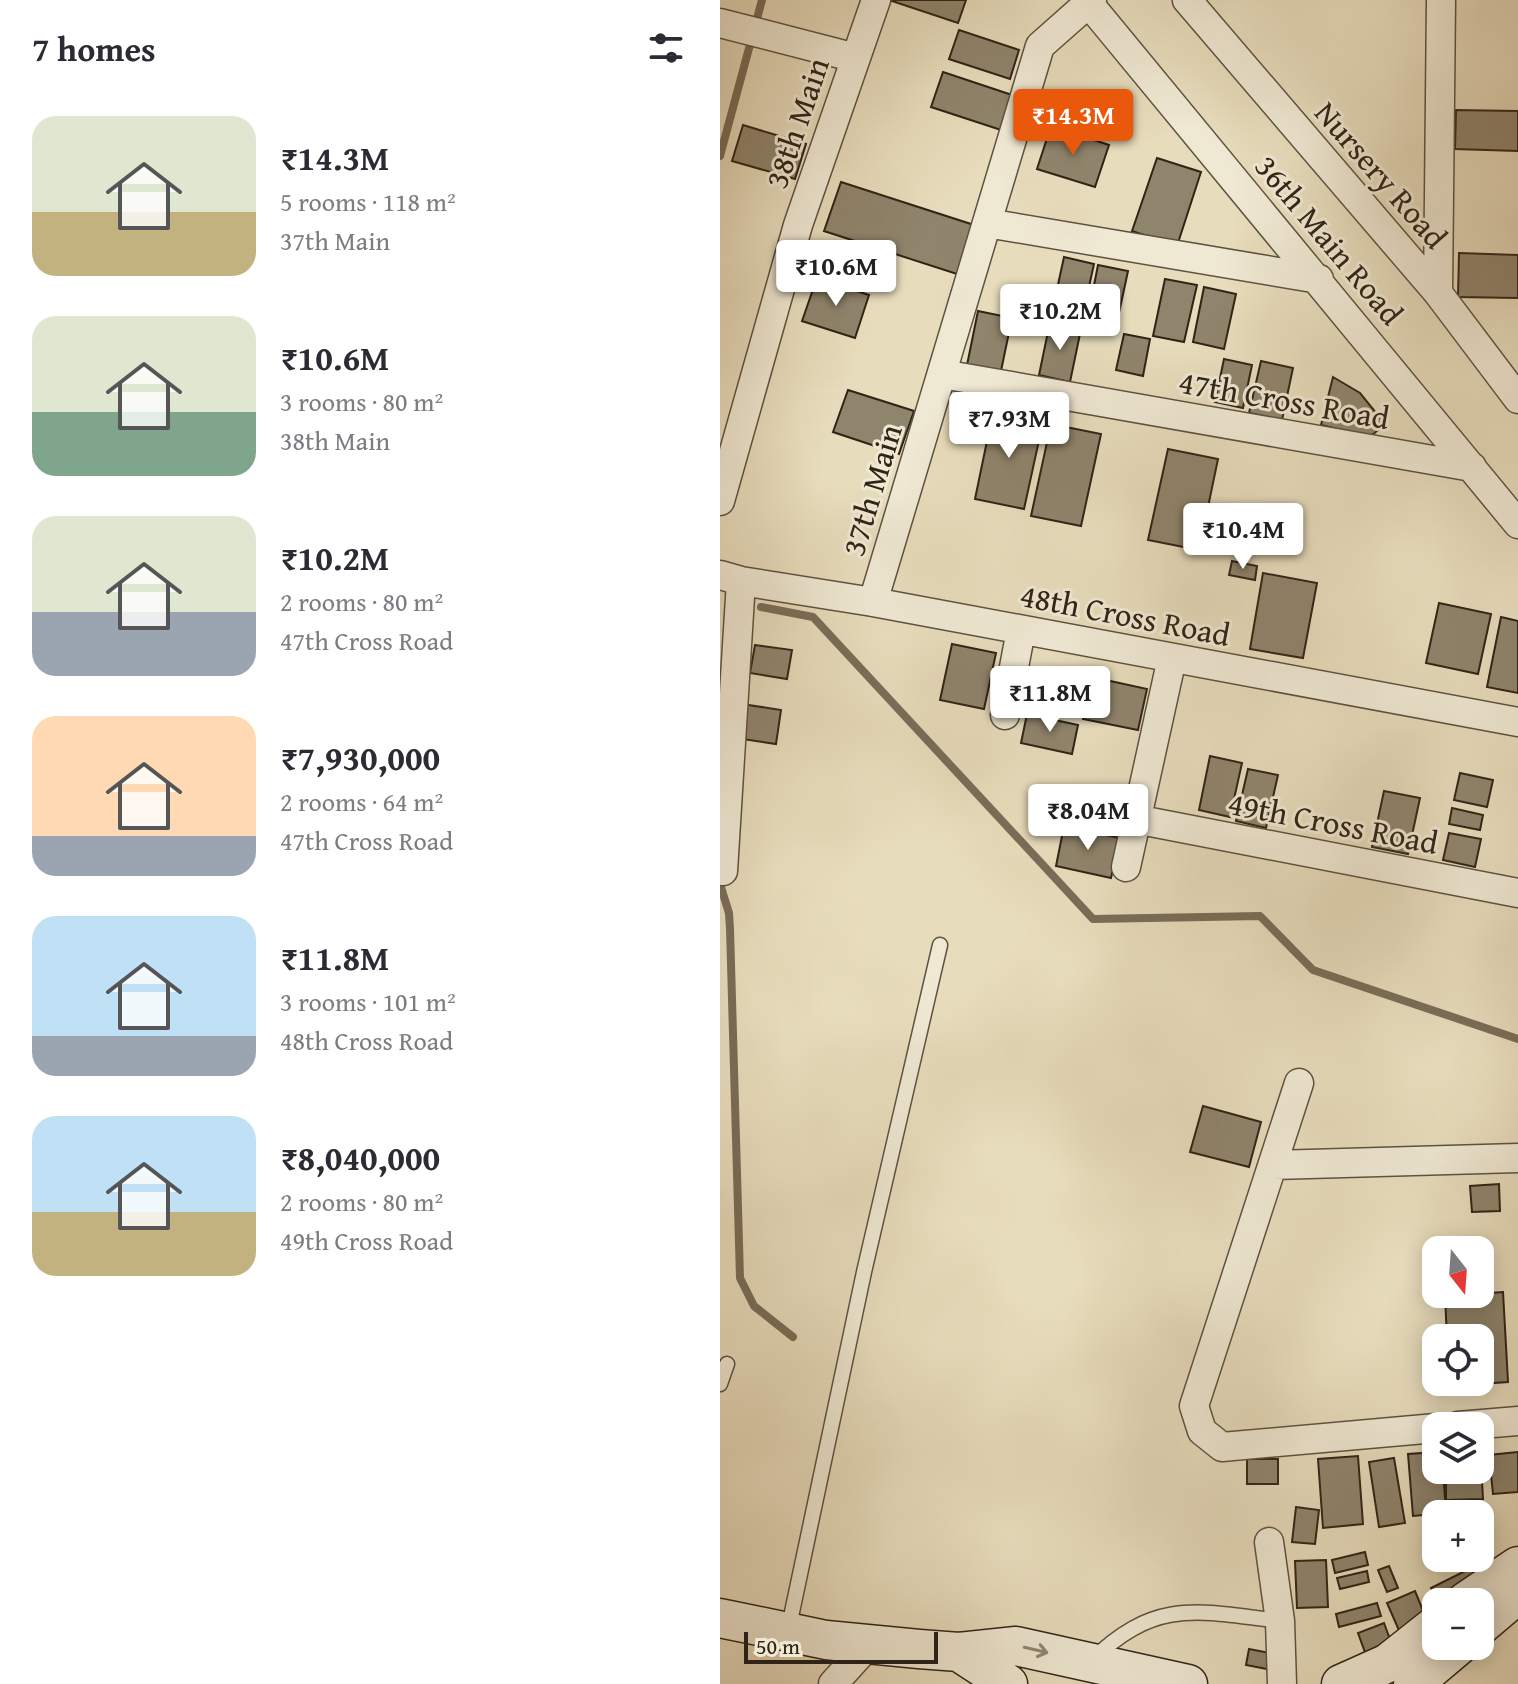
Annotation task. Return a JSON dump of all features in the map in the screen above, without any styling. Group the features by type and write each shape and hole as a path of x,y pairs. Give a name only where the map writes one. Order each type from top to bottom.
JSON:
{"main road":[{"path":"1486,1588 1518,1566"},
{"path":"1494,1614 1518,1594"},
{"path":"720,1618 826,1640 959,1652 1016,1646 1188,1684"},
{"path":"1341,1684 1388,1663 1422,1636"},
{"path":"959,1652 1008,1684"},
{"path":"1413,1684 1441,1660"}],"street":[{"name":"38th Main","path":"720,501 798,225 876,0"},
{"name":"Nursery Road","path":"1187,0 1438,293 1518,399"},
{"path":"1438,293 1441,0"},
{"name":"37th Main","path":"873,602 1040,46 1089,1"},
{"name":"36th Main Road","path":"1089,1 1518,524"},
{"path":"742,29 856,58"},
{"path":"987,223 1319,279"},
{"name":"47th Cross Road","path":"942,374 1472,467"},
{"path":"723,871 730,578"},
{"name":"48th Cross Road","path":"730,578 1518,722"},
{"path":"1005,715 1021,630"},
{"path":"1126,867 1172,658"},
{"name":"49th Cross Road","path":"1135,819 1518,893"},
{"path":"1299,1083 1194,1406 1202,1431 1222,1447 1422,1429"},
{"path":"1274,1165 1518,1158"},
{"path":"1494,1423 1518,1421"},
{"path":"1269,1542 1280,1621 1282,1684"},
{"path":"833,1684 870,1643"}],"lane":[{"path":"788,1632 864,1272 940,945"},
{"path":"720,1384 727,1364"},
{"path":"1088,1663 1117,1635 1149,1620 1184,1611 1280,1621"}],"building":[{"path":"889,0 966,0 958,23"},
{"path":"959,30 1019,50 1010,79 949,59"},
{"path":"943,72 1012,95 1001,130 931,107"},
{"path":"1456,110 1518,111 1518,151 1455,149"},
{"path":"743,125 806,144 795,179 732,161"},
{"path":"1051,126 1109,145 1095,187 1037,169"},
{"path":"1157,158 1201,172 1177,246 1132,231"},
{"path":"841,182 974,225 957,274 824,231"},
{"path":"1459,253 1518,255 1518,298 1458,297"},
{"path":"1064,257 1094,264 1081,323 1051,317"},
{"path":"1098,265 1128,271 1116,327 1087,321"},
{"path":"817,278 869,295 855,338 802,321"},
{"path":"1165,279 1197,285 1184,342 1153,336"},
{"path":"1204,287 1236,294 1224,349 1193,342"},
{"path":"978,311 1012,318 1001,371 967,365"},
{"path":"1050,322 1081,329 1070,382 1039,375"},
{"path":"1124,334 1150,339 1143,376 1116,370"},
{"path":"1224,359 1252,365 1243,408 1215,402"},
{"path":"1261,361 1293,368 1282,420 1249,413"},
{"path":"1333,377 1360,393 1385,424 1370,437 1321,425"},
{"path":"848,390 914,411 899,454 833,432"},
{"path":"993,412 1043,422 1024,509 975,499"},
{"path":"1051,424 1101,434 1081,526 1031,516"},
{"path":"1168,449 1218,459 1199,550 1148,540"},
{"path":"1232,561 1257,566 1255,580 1229,575"},
{"path":"1263,573 1317,583 1303,658 1250,649"},
{"path":"1439,603 1491,614 1478,674 1426,663"},
{"path":"1501,617 1518,621 1518,693 1487,687"},
{"path":"952,644 996,653 984,709 940,700"},
{"path":"755,645 792,650 787,679 750,673"},
{"path":"1092,677 1147,689 1138,730 1083,719"},
{"path":"742,704 781,710 776,744 736,738"},
{"path":"1027,714 1078,725 1072,754 1021,743"},
{"path":"1210,756 1242,763 1230,817 1199,810"},
{"path":"1248,769 1278,775 1266,828 1236,821"},
{"path":"1460,773 1493,780 1487,807 1454,800"},
{"path":"1074,787 1129,799 1121,832 1067,821"},
{"path":"1384,791 1420,798 1408,854 1372,847"},
{"path":"1452,808 1483,815 1480,830 1449,824"},
{"path":"1064,826 1120,838 1111,878 1056,866"},
{"path":"1449,833 1481,839 1475,867 1443,860"},
{"path":"1203,1106 1261,1122 1249,1167 1190,1152"},
{"path":"1499,1184 1500,1211 1472,1212 1470,1186"},
{"path":"1503,1292 1508,1382 1494,1383 1494,1324 1446,1324 1446,1308 1494,1308 1494,1293"},
{"path":"1518,1452 1518,1492 1493,1494 1494,1454"},
{"path":"1422,1453 1422,1484 1444,1484 1445,1500 1422,1500 1422,1515 1413,1516 1408,1454"},
{"path":"1358,1456 1363,1524 1323,1528 1318,1459"},
{"path":"1394,1458 1405,1523 1379,1527 1369,1462"},
{"path":"1247,1459 1278,1459 1278,1484 1247,1484"},
{"path":"1446,1484 1482,1484 1483,1499 1446,1500"},
{"path":"1296,1507 1319,1510 1315,1544 1292,1542"},
{"path":"1365,1552 1368,1565 1335,1573 1332,1560"},
{"path":"1326,1560 1328,1607 1297,1608 1295,1561"},
{"path":"1389,1566 1398,1588 1387,1592 1378,1570"},
{"path":"1367,1571 1369,1582 1340,1589 1337,1578"},
{"path":"1463,1572 1476,1572 1480,1580 1464,1588 1431,1588"},
{"path":"1415,1591 1422,1608 1422,1626 1401,1635 1387,1603"},
{"path":"1377,1603 1381,1616 1339,1627 1336,1614"},
{"path":"1384,1623 1392,1645 1366,1655 1358,1633"},
{"path":"1249,1649 1270,1653 1267,1669 1246,1665"}],"waterway":[{"path":"720,156 762,0"},
{"path":"761,607 813,617 1093,919 1260,916 1313,970 1518,1039"},
{"path":"720,884 729,913 730,929 740,1278 754,1306 793,1337"}]}
